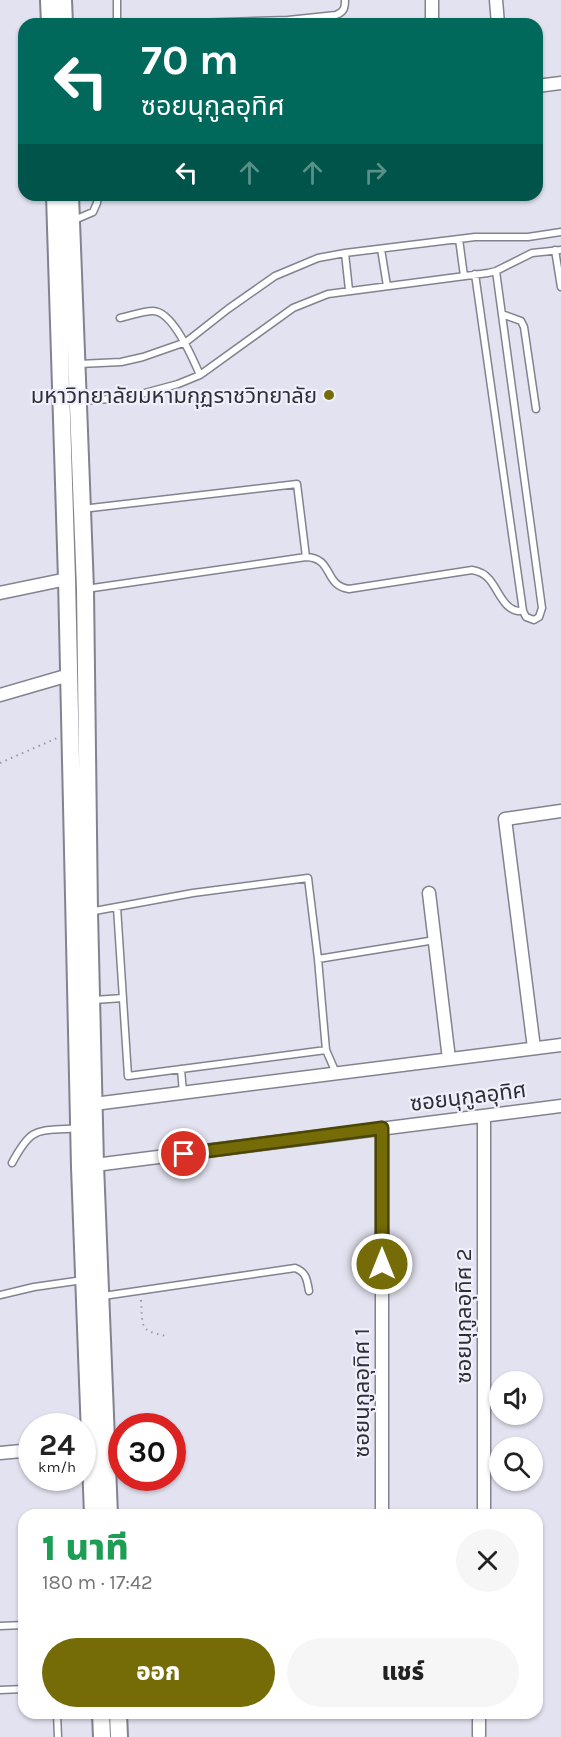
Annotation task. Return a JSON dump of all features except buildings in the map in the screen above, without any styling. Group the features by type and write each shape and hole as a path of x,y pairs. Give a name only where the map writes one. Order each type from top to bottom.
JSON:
{"main road":[{"path":"49,0 50,18"},
{"path":"63,0 64,18"},
{"path":"55,201 68,365"},
{"path":"70,201 67,579 70,732 86,1104 95,1165 109,1509"},
{"path":"69,402 81,509 85,589 91,1001 86,1104 79,1128 85,1413"},
{"path":"91,1491 92,1509"},
{"path":"101,1719 102,1737"},
{"path":"118,1719 119,1737"}],"street":[{"path":"432,0 432,18"},
{"path":"496,0 498,18"},
{"path":"543,85 561,83 561,89"},
{"path":"0,593 67,579"},
{"path":"0,695 69,675"},
{"path":"534,1048 505,819 561,811"},
{"path":"429,893 448,1059"},
{"path":"86,1104 183,1094 561,1045"},
{"name":"ซอยนุกูลอุทิศ","path":"95,1165 561,1106"},
{"name":"ซอยนุกูลอุทิศ 2","path":"483,1509 484,1117"},
{"name":"ซอยนุกูลอุทิศ 1","path":"382,1128 382,1509"},
{"path":"0,1453 18,1451"},
{"path":"478,1735 479,1719"}],"lane":[{"path":"117,0 117,18"},
{"path":"307,18 336,15 345,7 345,0"},
{"path":"71,221 93,212 97,201"},
{"path":"68,365 121,362 186,342 275,276 318,258 475,237 528,237 561,232"},
{"path":"459,239 464,276"},
{"path":"381,249 387,286"},
{"path":"69,402 126,398 178,384 200,375 293,308 328,294 496,271 524,256 558,250 561,287"},
{"path":"345,253 349,290"},
{"path":"475,274 523,611 526,617 534,620 539,617 542,608 496,271"},
{"path":"120,318 156,311 165,316 186,342 200,375"},
{"path":"502,314 521,321 524,327 536,409"},
{"path":"81,509 297,484 306,557"},
{"path":"85,589 306,557 316,558 322,562 336,583 349,589 472,570 489,578 513,610 523,611"},
{"path":"89,912 193,893 308,878 326,1050 336,1074"},
{"path":"117,907 128,1076 326,1050"},
{"path":"318,959 435,940"},
{"path":"91,1001 123,998"},
{"path":"181,1069 183,1094"},
{"path":"12,1163 25,1140 32,1134 39,1131 79,1128"},
{"path":"99,1296 295,1268 303,1271 308,1278 309,1291"},
{"path":"0,1295 34,1287 83,1280"},
{"path":"0,1626 18,1625"},
{"path":"0,1690 18,1689"},
{"path":"57,1719 58,1737"}],"path":[{"path":"0,763 70,732"},
{"path":"140,1291 143,1327 149,1333 167,1336"}],"place":[{"name":"มหาวิทยาลัยมหามกุฏราชวิทยาลัย","path":"329,395"}],"route":[{"path":"184,1154 382,1128 382,1264"}]}
